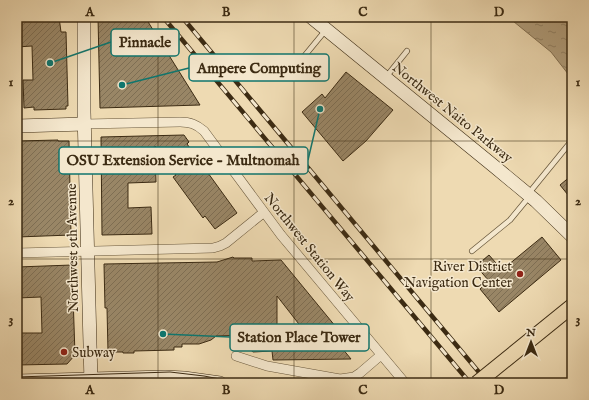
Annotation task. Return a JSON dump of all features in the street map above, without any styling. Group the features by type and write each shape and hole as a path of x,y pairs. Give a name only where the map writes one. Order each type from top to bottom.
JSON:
{"main road":[{"name":"Northwest 9th Avenue","path":"84,17 84,124 91,381"},
{"name":"Northwest Naito Parkway","path":"310,17 528,196 572,236"},
{"path":"17,126 84,124"},
{"path":"477,383 572,306"},
{"path":"17,381 91,381 165,377 220,383"}],"street":[{"name":"Northwest Station Way","path":"84,124 188,122 198,125 204,131 263,213 405,383"},
{"path":"17,253 213,248 226,243 263,213"},
{"path":"236,356 267,366 340,379 354,377 381,355"}],"lane":[{"path":"297,65 327,30"},
{"path":"385,78 408,51"},
{"path":"472,251 510,220 569,144"}],"water":[{"path":"508,17 572,17 572,79 551,52"}],"building":[{"path":"17,17 59,17 61,32 66,32 68,106 66,106 66,109 34,110 34,107 24,108 23,80 33,80 32,46 17,47"},
{"path":"98,17 145,17 200,105 100,108"},
{"path":"346,72 393,110 366,141 343,161 302,112 322,94 325,98"},
{"path":"184,135 189,142 187,144 237,213 215,229 205,216 203,218 173,177 176,175 155,146 156,182 128,183 128,208 151,207 152,234 102,235 101,137"},
{"path":"17,141 69,141 71,235 17,237"},
{"path":"572,175 572,200 560,185"},
{"name":"River District Navigation Center","path":"542,237 561,260 499,312 480,289 489,281 476,266 489,255 502,270"},
{"path":"233,257 252,258 252,261 281,260 336,327 337,342 351,359 273,360 272,351 253,352 246,346 246,335 216,336 211,340 199,344 182,344 182,347 174,347 174,350 134,351 134,353 108,352 104,264 217,262","holes":["277,296 302,328 277,329"]},
{"path":"72,265 75,355 67,364 17,365 17,333 42,333 41,297 17,298 17,267"}],"tram line":[{"path":"473,383 572,304"},
{"path":"17,377 170,372 204,376 241,383"}],"railway":[{"path":"163,17 470,383"},
{"path":"182,17 488,383"}],"place":[{"name":"Pinnacle","path":"50,63"},
{"name":"Ampere Computing","path":"122,85"},
{"name":"OSU Extension Service - Multnomah","path":"320,109"},
{"name":"River District Navigation Center","path":"520,274"},
{"name":"Station Place Tower","path":"163,334"},
{"name":"Subway","path":"64,352"}]}
